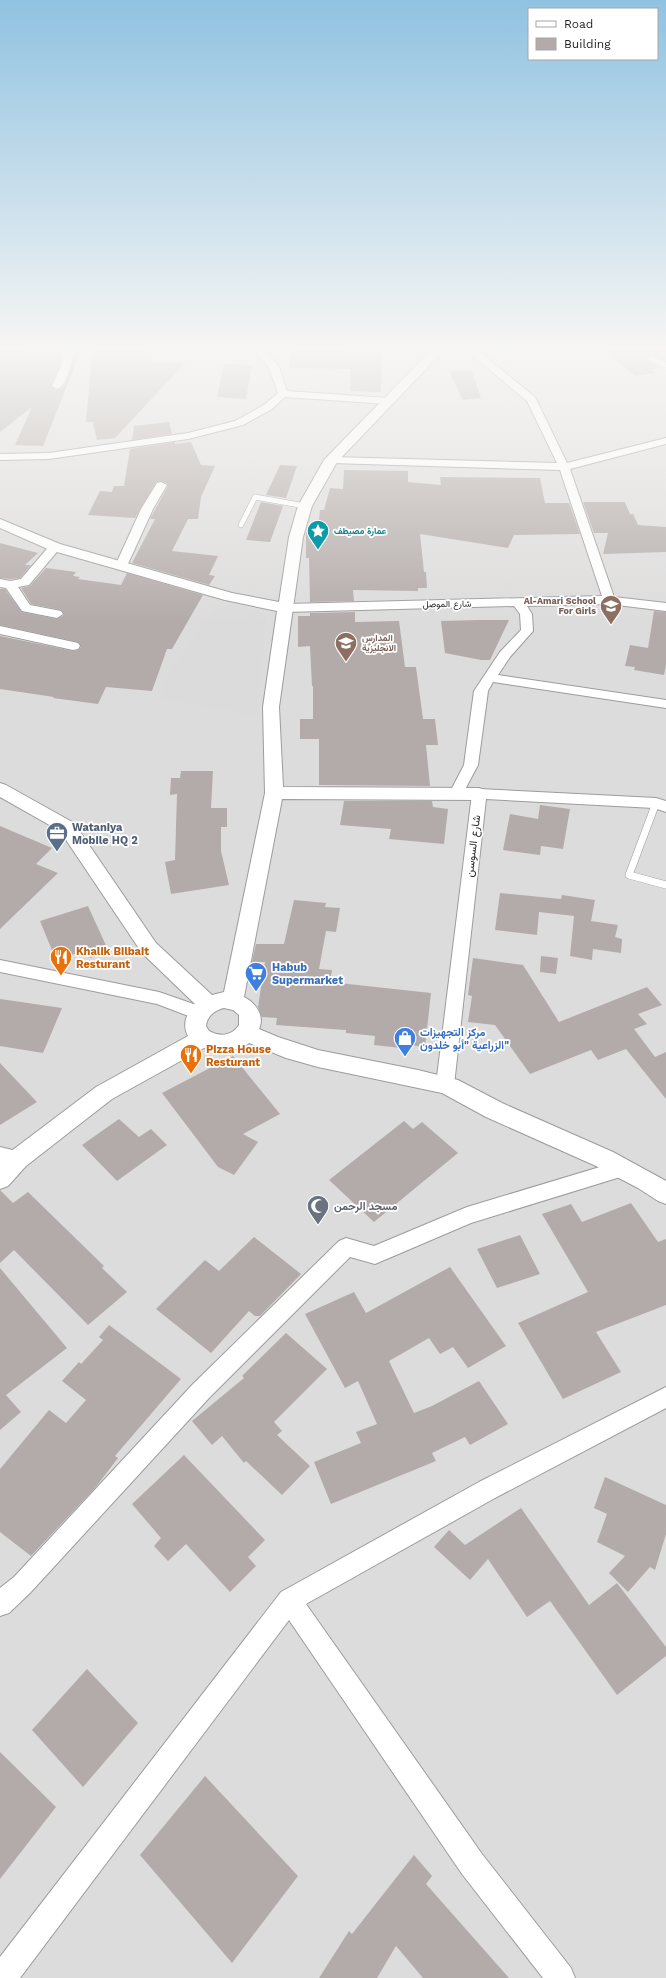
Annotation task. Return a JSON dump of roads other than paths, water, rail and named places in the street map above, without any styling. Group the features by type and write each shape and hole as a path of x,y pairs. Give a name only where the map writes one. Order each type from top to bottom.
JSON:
{"street":[{"path":"0,457 49,456 172,438"},
{"path":"233,1001 274,793 271,707 296,537 305,506 331,460 352,438"},
{"path":"550,438 564,467 609,600"},
{"path":"331,460 564,467 666,441"},
{"path":"121,566 147,509 161,485"},
{"path":"0,523 55,547 230,597 286,608"},
{"path":"5,584 25,582 55,547"},
{"path":"5,584 26,608 57,614"},
{"name":"شارع الموصل","path":"286,608 609,600 666,607"},
{"path":"456,794 471,765 482,691 505,654 527,631 526,614 518,602"},
{"path":"0,630 72,646"},
{"path":"491,678 666,704"},
{"path":"0,789 67,827 148,948 203,1009"},
{"path":"274,793 479,794 661,805"},
{"name":"شارع السوسن","path":"445,1085 479,794"},
{"path":"0,966 159,998 203,1009"},
{"path":"216,1001 233,1001 247,1008 250,1014 251,1027 247,1033 240,1039 226,1043 212,1042 204,1038 196,1026 196,1019 203,1009 216,1001"},
{"path":"247,1033 260,1040 318,1058 445,1085 493,1110 623,1168 666,1194"},
{"path":"0,1179 9,1157 104,1093 204,1038"},
{"path":"0,1604 22,1585 201,1391 346,1247 376,1255 467,1216 623,1168"},
{"path":"2,1978 290,1600 486,1490 666,1398"},
{"path":"290,1600 472,1864 562,1978"}],"lane":[{"path":"241,525 255,497 305,506"},
{"path":"661,805 629,875 666,885"}],"place":[{"name":"عمارة مصيطف","path":"318,550"},
{"name":"Al-Amari School For Girls","path":"611,626"},
{"name":"المدارس الانجليزية","path":"346,662"},
{"name":"Wataniya Mobile HQ 2","path":"57,852"},
{"name":"Khalik Bilbait Resturant","path":"61,976"},
{"name":"Habub Supermarket","path":"256,992"},
{"name":"مركز التجهيزات الزراعية \"أبو خلدون\"","path":"405,1058"},
{"name":"Pizza House Resturant","path":"191,1074"},
{"name":"مسجد الرحمن","path":"318,1226"}]}
